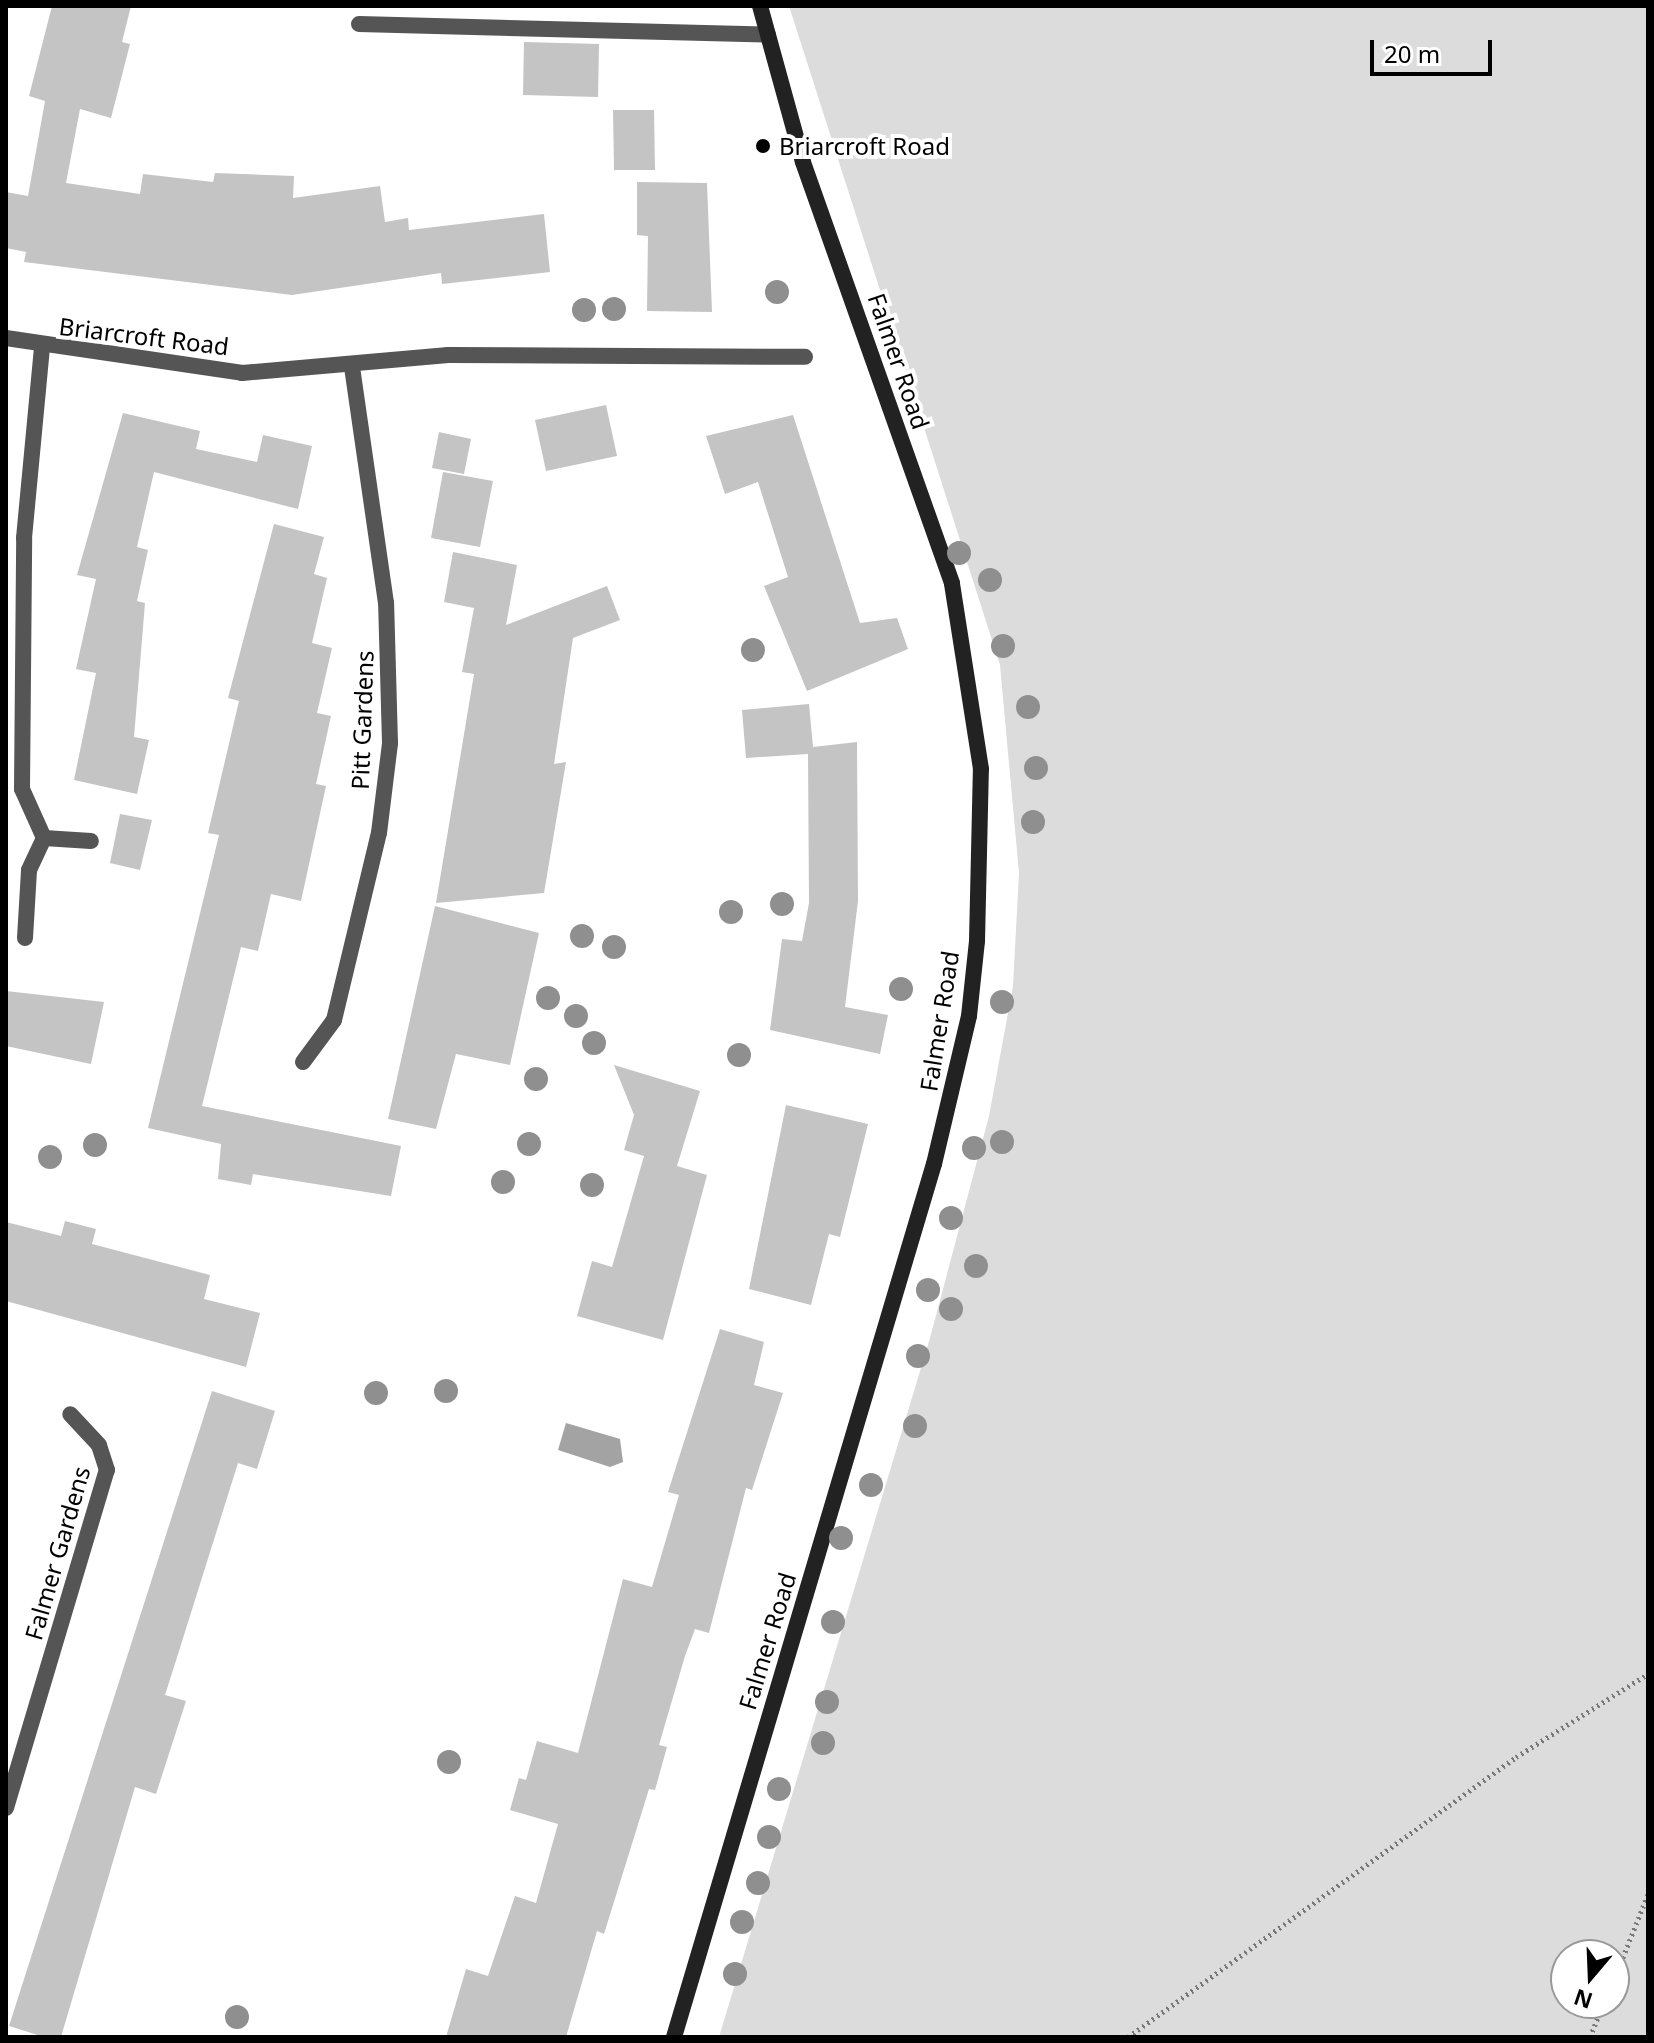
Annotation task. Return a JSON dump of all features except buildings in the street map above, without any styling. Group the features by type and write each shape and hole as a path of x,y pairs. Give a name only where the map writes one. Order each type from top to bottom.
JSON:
{"main road":[{"name":"Falmer Road","path":"674,2037 934,1164 969,1016 977,928 981,769 952,583 803,162 760,6"}],"street":[{"path":"359,24 768,35"},
{"name":"Briarcroft Road","path":"6,338 42,347 242,373 352,367 448,355 805,357"},
{"path":"25,938 29,870 44,838 22,789 24,538 42,347"},
{"name":"Pitt Gardens","path":"303,1062 334,1020 379,833 390,743 386,603 352,367"},
{"path":"44,838 91,841"},
{"name":"Falmer Gardens","path":"6,1808 107,1470 99,1445 70,1414"}],"path":[{"path":"1128,2037 1516,1757 1648,1674"},
{"path":"1630,1940 1648,1894"}],"shaded area":[{"path":"789,6 1648,6 1648,2037 719,2037 930,1338 989,1116 1013,986 1019,873 1000,665"},
{"path":"566,1423 620,1439 623,1462 610,1467 558,1450"}],"place":[{"name":"Briarcroft Road","path":"763,146"}]}
